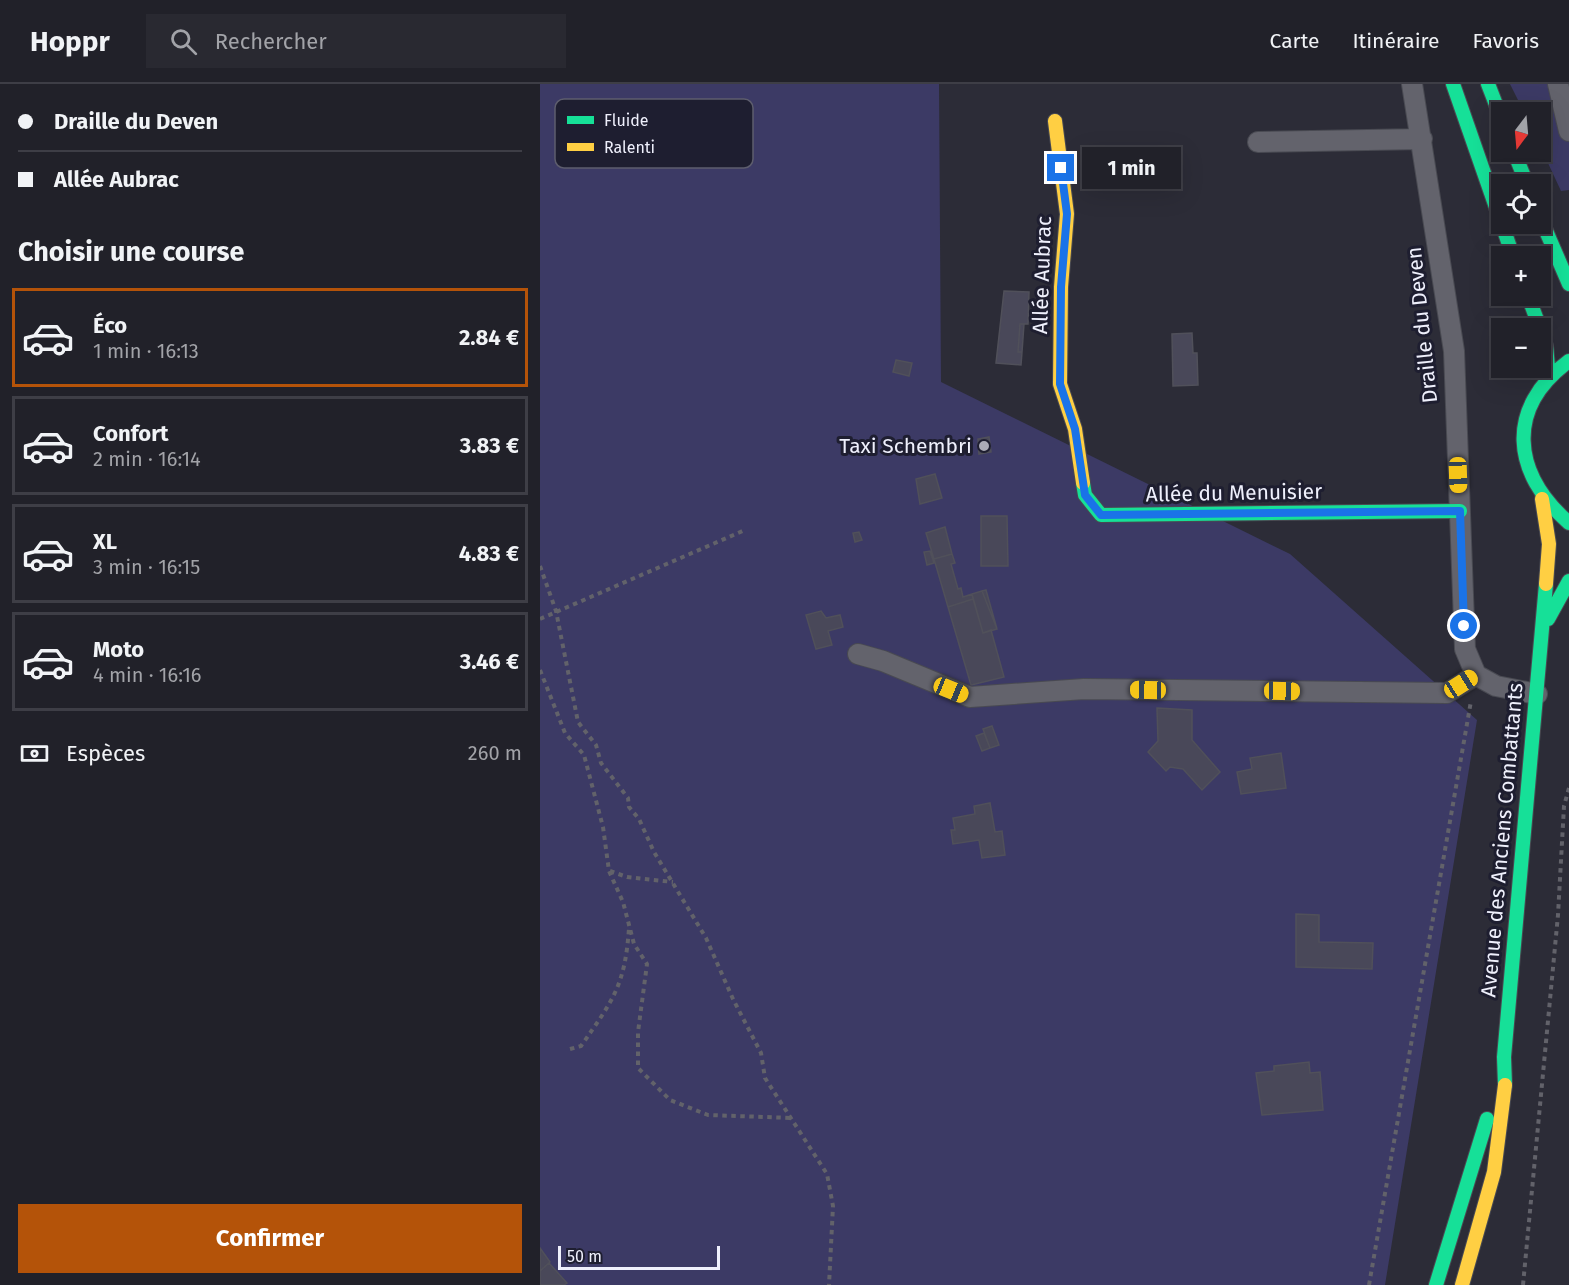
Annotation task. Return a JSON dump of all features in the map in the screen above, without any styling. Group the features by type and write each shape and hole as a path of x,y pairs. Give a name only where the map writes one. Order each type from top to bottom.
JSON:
{"main road":[{"path":"1453,84 1510,246"},
{"path":"1488,84 1495,102"},
{"name":"Allée Aubrac","path":"1055,122 1067,214 1061,287 1060,384 1075,429"},
{"path":"1547,234 1569,284"},
{"path":"1551,375 1569,361"},
{"path":"1548,378 1535,395 1527,415 1523,437 1524,459 1531,480 1542,499 1569,523"},
{"name":"Allée du Menuisier","path":"1075,429 1085,495 1101,515 1460,511"},
{"name":"Avenue des Anciens Combattants","path":"1462,1285 1487,1202 1506,1091 1504,1057 1544,628 1549,544 1542,499"},
{"name":"Avenue des Anciens Combattants","path":"1544,628 1569,581"},
{"name":"Avenue des Anciens Combattants","path":"1436,1285 1504,1057"}],"street":[{"name":"Draille du Deven","path":"1412,84 1454,351 1465,649 1476,675"},
{"path":"1558,84 1569,132"},
{"path":"1258,142 1422,139"},
{"path":"858,654 883,661 970,697 1084,689 1447,693 1476,675 1496,686 1537,694"}],"path":[{"path":"540,619 745,530"},
{"path":"540,566 556,611 578,722 596,745 601,763 628,798 629,807 706,938 732,999 761,1053 765,1078 827,1174 833,1206 829,1285"},
{"path":"540,670 565,733 584,755 603,827 609,871 623,902 634,944 647,964 638,1032 638,1068 670,1100 708,1115 793,1119"},
{"path":"1369,1285 1476,675"},
{"path":"1522,1285 1558,915 1564,806 1569,788"},
{"path":"609,871 627,877 674,882"},
{"path":"570,1049 581,1046 617,991 627,954 629,924"}],"shaded area":[{"path":"540,84 939,84 941,382 1290,554 1477,720 1385,1285 540,1285"},
{"path":"1510,84 1569,84 1569,190 1561,191 1548,162 1551,162 1551,102 1519,102"}],"building":[{"path":"1004,291 1029,292 1028,324 1020,324 1018,352 1022,352 1021,365 996,363"},
{"path":"1020,324 1024,324 1022,352 1018,352"},
{"path":"1192,333 1193,353 1197,353 1198,385 1173,386 1172,334"},
{"path":"896,360 912,363 909,376 893,372"},
{"name":"Taxi Schembri","path":"989,437 991,452 979,454 978,439"},
{"path":"935,474 942,498 920,504 916,479"},
{"path":"981,516 1007,516 1008,566 981,566"},
{"path":"945,527 952,554 934,559 926,533"},
{"path":"859,532 862,540 855,542 853,533"},
{"path":"930,551 934,563 927,565 924,552"},
{"path":"952,554 955,563 951,564 958,589 961,588 963,597 972,594 973,599 948,607 934,559"},
{"path":"986,590 997,629 982,591"},
{"path":"982,591 997,629 983,633 972,594"},
{"path":"973,599 983,633 991,630 1004,677 971,685 948,607"},
{"path":"821,611 826,618 840,615 843,627 828,631 832,645 816,649 806,615"},
{"path":"1157,708 1192,710 1192,740 1220,772 1202,790 1183,769 1170,767 1166,771 1148,752 1158,741"},
{"path":"992,726 999,745 990,748 983,729"},
{"path":"984,733 990,748 982,751 976,736"},
{"path":"1281,753 1286,788 1241,794 1237,772 1252,769 1250,758"},
{"path":"990,803 995,832 1002,831 1005,855 982,858 979,840 953,844 951,830 955,830 953,818 975,814 974,806"},
{"path":"1296,914 1319,915 1319,942 1373,943 1372,969 1296,967"},
{"path":"1309,1062 1310,1073 1320,1072 1323,1110 1262,1115 1256,1073 1274,1071 1274,1066"},
{"path":"540,1248 550,1262 540,1271"},
{"path":"549,1263 567,1283 540,1285 540,1271"}],"traffic: fast":[{"path":"1453,84 1510,246"},
{"path":"1488,84 1495,102"},
{"path":"1518,162 1523,174"},
{"path":"1547,234 1569,284"},
{"path":"1532,306 1536,318"},
{"path":"1569,361 1548,379 1534,399 1526,420 1524,441 1527,462 1536,483 1550,504 1569,523"},
{"path":"1083,483 1085,495 1101,515 1460,511"},
{"path":"1548,619 1569,581"},
{"path":"1505,1085 1504,1057 1546,584"},
{"path":"1436,1285 1487,1119"}],"traffic: slow":[{"path":"1055,121 1067,214 1061,287 1060,384 1075,429 1083,483"},
{"path":"1542,499 1549,544 1546,584"},
{"path":"1462,1285 1494,1172 1505,1085"}],"place":[{"name":"Taxi Schembri","path":"984,446"}],"route":[{"path":"1061,168 1067,214 1061,287 1060,384 1075,429 1085,495 1101,515 1460,511 1464,626"}]}
